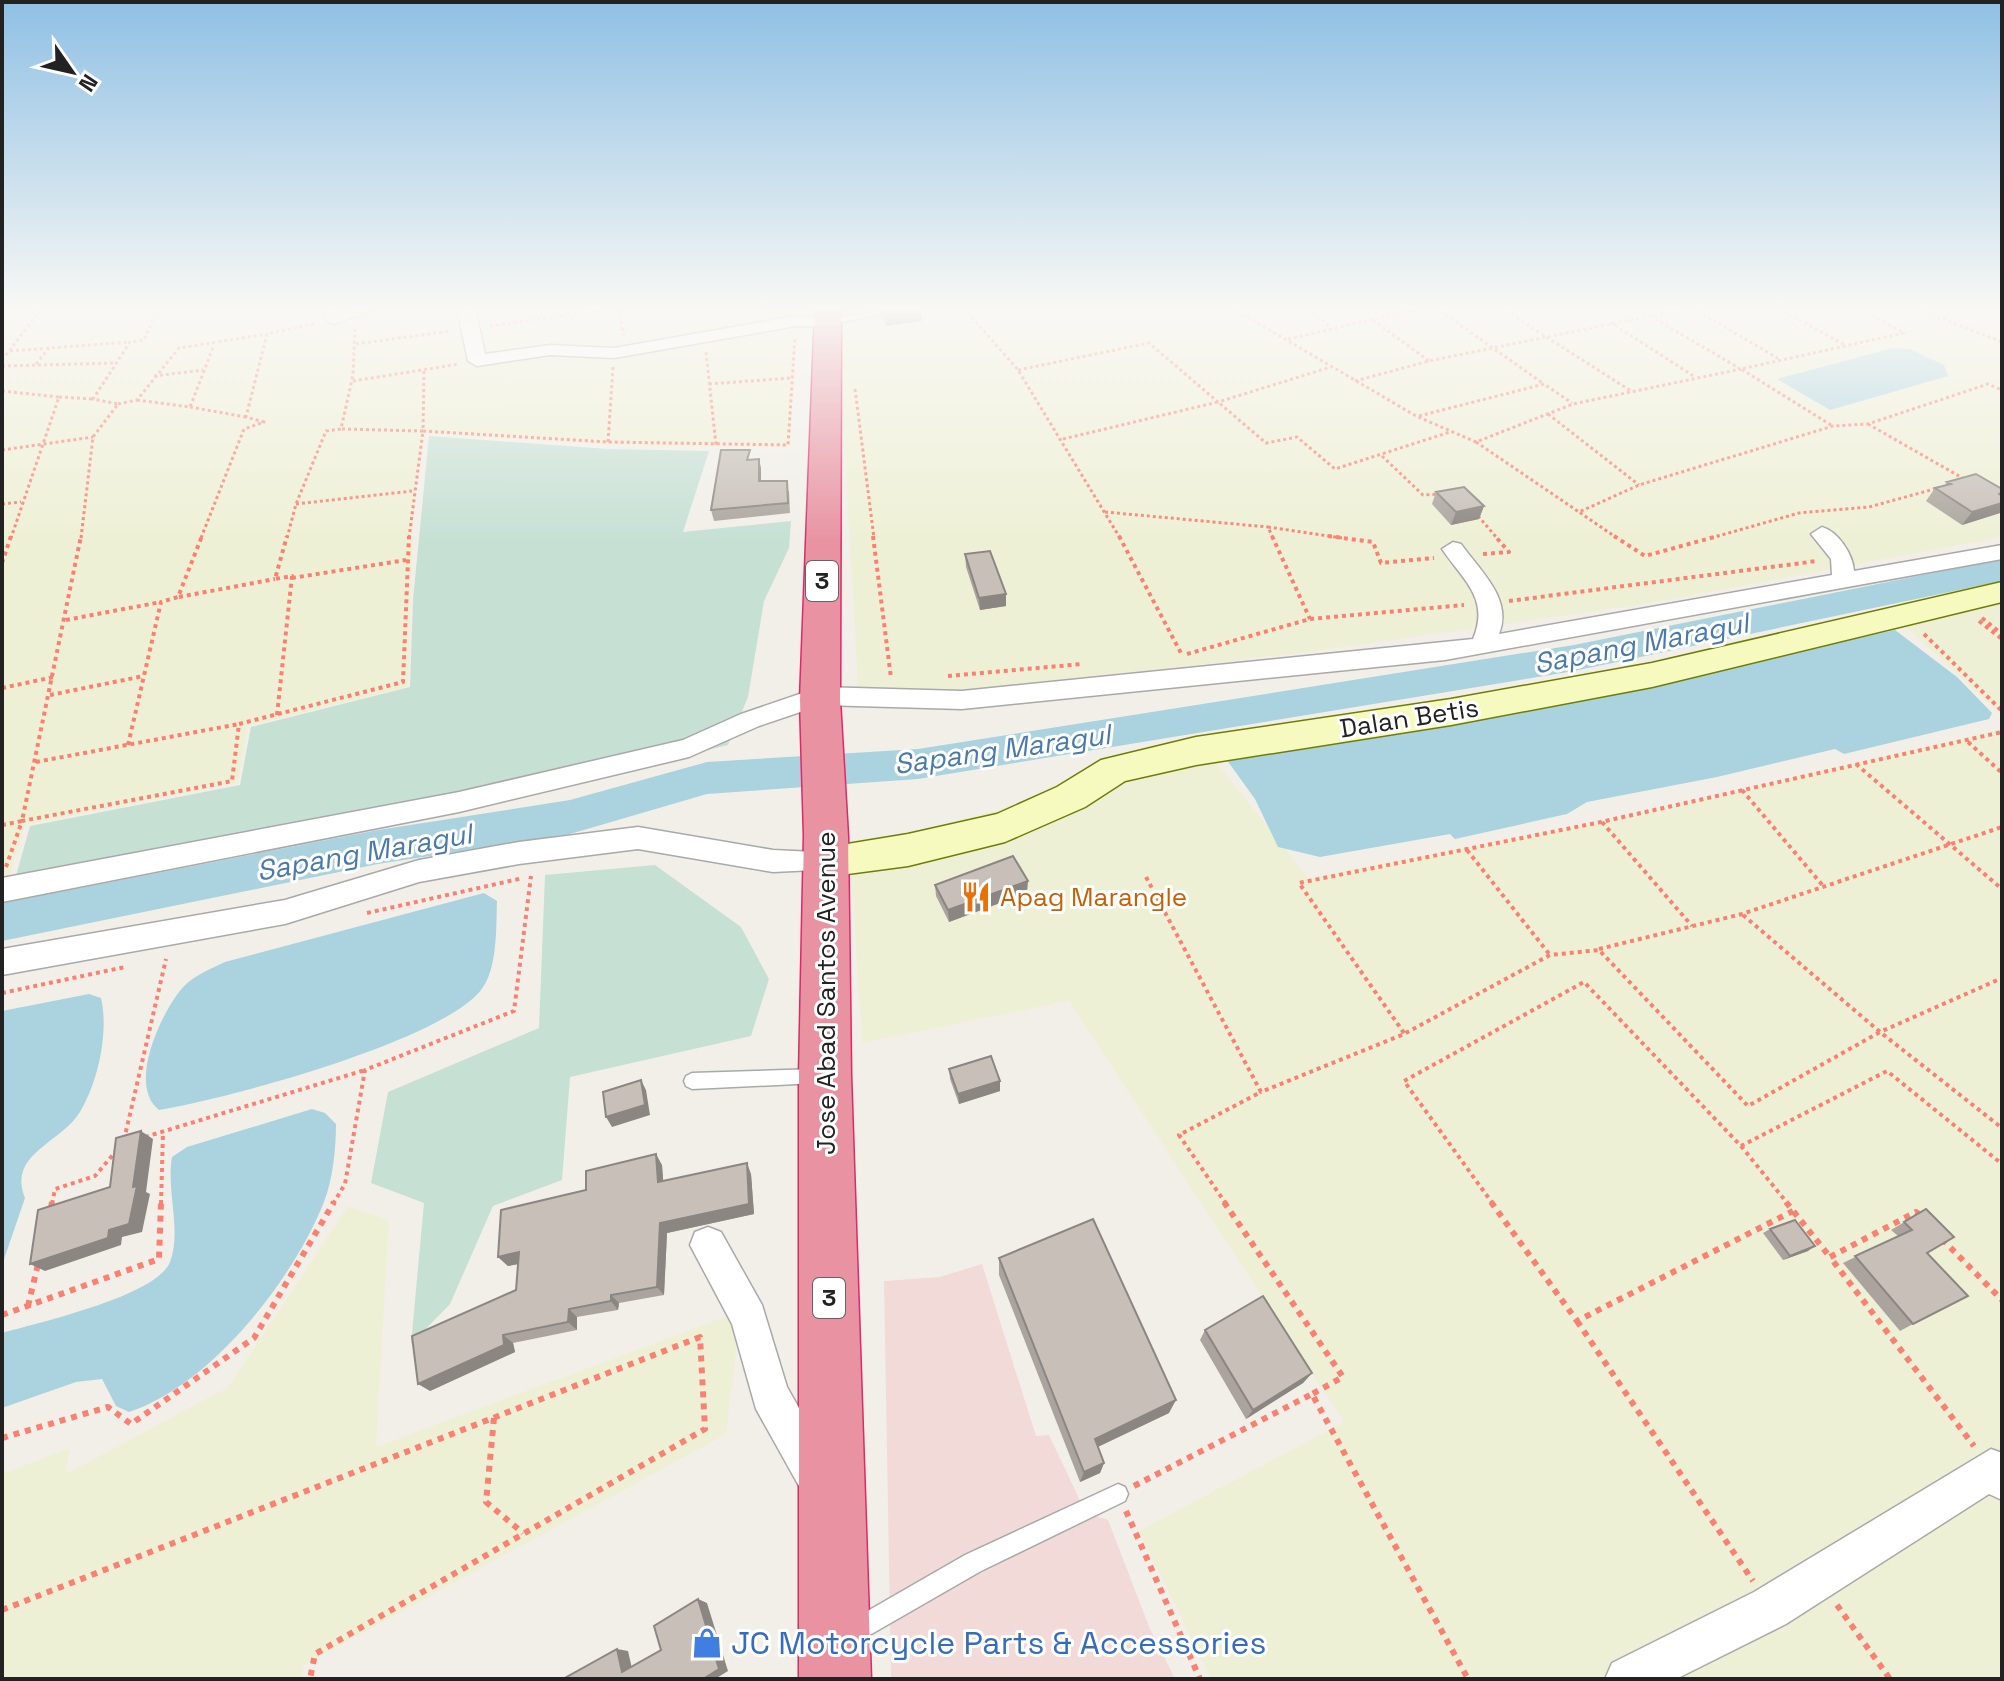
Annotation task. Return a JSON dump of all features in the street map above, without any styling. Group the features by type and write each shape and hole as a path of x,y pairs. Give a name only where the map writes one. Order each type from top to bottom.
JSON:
{"highway":[{"name":"Jose Abad Santos Avenue","path":"827,386 820,698 826,849 825,1075 835,1661"}],"street":[{"path":"1822,534 1842,558 1844,583"},
{"path":"2,890 459,802 643,759 689,748 750,720 820,698 962,700 1312,668 1482,646 2002,552"},
{"path":"1456,553 1491,603 1493,619 1482,646"},
{"name":"Dalan Betis","path":"826,849 908,850 1005,827 1071,797 1114,770 1196,751 1479,707 1652,675 2002,592"},
{"path":"2,962 285,912 419,871 519,853 638,838 773,861 826,849"},
{"path":"708,1245 749,1318 770,1395 834,1505"},
{"path":"1628,1679 1770,1608 1996,1474"}],"lane":[{"path":"692,1081 825,1075"},
{"path":"835,1661 973,1563 1118,1494"}],"path":[{"path":"93,399 100,386"},
{"path":"137,400 147,386"},
{"path":"190,407 197,386"},
{"path":"246,417 254,386"},
{"path":"341,429 351,386"},
{"path":"35,762 239,724 403,682 406,560 412,491 423,431 424,386"},
{"path":"608,442 612,386"},
{"path":"709,386 716,445"},
{"path":"275,579 296,504 326,431 423,431 608,442 788,445 790,386"},
{"path":"855,386 891,681"},
{"path":"1029,386 1139,570 1182,655"},
{"path":"1200,386 1266,443 1297,437 1335,469 1452,432"},
{"path":"1063,439 1218,402 1268,386"},
{"path":"1363,386 1416,416 1476,442 1645,556 1799,513 1869,507 1939,488"},
{"path":"1416,416 1534,386"},
{"path":"1548,386 1573,404"},
{"path":"1624,386 1631,391"},
{"path":"1476,442 1573,404 1652,386"},
{"path":"1769,386 1833,426"},
{"path":"1579,512 1639,485 1833,426 1868,424 1981,386"},
{"path":"2,391 118,404 137,400 264,422 244,429 178,597"},
{"path":"2,563 21,502 46,443 59,397"},
{"path":"2,877 22,821 66,620 93,437 118,404"},
{"path":"1548,414 1639,485"},
{"path":"1868,424 1967,481 1953,484"},
{"path":"2,450 93,437"},
{"path":"1382,456 1423,495 1447,493"},
{"path":"296,504 412,491"},
{"path":"2,504 21,502"},
{"path":"1105,512 1268,527 1373,542 1381,563 1456,553 1509,552 1469,504"},
{"path":"1268,527 1310,619"},
{"path":"1167,657 1310,619 1491,603 1842,558"},
{"path":"66,620 275,579 406,560"},
{"path":"277,715 292,578"},
{"path":"128,745 161,602"},
{"path":"1917,627 2002,711"},
{"path":"937,677 1090,664"},
{"path":"50,695 144,676"},
{"path":"2,688 54,677"},
{"path":"2,825 232,781 239,724"},
{"path":"1404,1034 1299,883 1601,822 2002,732"},
{"path":"1968,742 2002,773"},
{"path":"1856,764 2002,889"},
{"path":"1742,790 1824,887"},
{"path":"1601,822 1692,926"},
{"path":"1590,951 1742,914 2002,827"},
{"path":"1466,849 1550,955"},
{"path":"124,1142 365,1070 514,1011 532,876"},
{"path":"1146,877 1261,1092"},
{"path":"1742,914 1880,1032 2002,1128"},
{"path":"1200,1679 1118,1494 1343,1377 1179,1135 1261,1092 1404,1034 1550,955 1599,950 1748,1106 1880,1032 2002,978"},
{"path":"49,1219 55,1189 95,1176 124,1142 166,959"},
{"path":"1770,1608 1577,1321 1404,1081 1584,982 1741,1146 1996,1474"},
{"path":"2,1438 108,1407 131,1424 254,1338 345,1184 365,1070"},
{"path":"1741,1146 1887,1071 2002,1164"},
{"path":"2,1315 159,1259 163,1132"},
{"path":"1577,1321 1793,1211"},
{"path":"1830,1257 1916,1212 1927,1223"},
{"path":"1938,1234 2002,1300"},
{"path":"28,1306 38,1262"},
{"path":"2,1610 700,1337 705,1429 315,1654 310,1679"},
{"path":"1312,1394 1468,1679"},
{"path":"494,1418 486,1502 524,1533"},
{"path":"1817,1578 1890,1679"}],"shaded area":[{"path":"982,1264 1036,1436 1049,1435 1086,1513 1108,1520 1150,1629 1175,1679 891,1679 884,1281 940,1277"}],"green space":[{"path":"2,386 793,386 791,446 630,446 426,433 414,491 408,687 247,726 238,783 25,825 7,885 2,886"},
{"path":"841,386 2002,386 2002,537 1645,604 1315,651 859,706"},
{"path":"429,436 608,449 709,451 683,532 791,521 789,548 764,601 748,697 728,745 634,768 14,883 30,826 240,785 251,727 410,687 413,600"},
{"path":"2002,602 2002,716 1901,622"},
{"path":"2002,729 2002,1679 1211,1679 1139,1531 1344,1422 1069,1001 862,1043 850,850 1209,753 1308,878 1609,820"},
{"path":"655,865 741,927 769,979 751,1036 570,1077 562,1180 493,1206 450,1304 411,1344 424,1203 371,1183 388,1092 539,1028 545,875"},
{"path":"348,1206 389,1220 376,1447 741,1311 726,1434 304,1665 301,1679 2,1679 2,1474 70,1448 66,1474 228,1387"}],"water":[{"path":"1790,386 1912,386 1830,410"},
{"path":"1895,630 1957,677 1992,713 1989,719 1844,754 1835,749 1717,777 1587,802 1567,814 1455,839 1450,834 1320,857 1278,847 1255,799 1221,752 1657,683"},
{"path":"484,893 497,901 491,971 481,990 458,1009 423,1029 379,1047 280,1081 159,1110 150,1099 146,1069 156,1034 179,992 200,974 225,962"},
{"path":"89,994 101,998 103,1011 103,1041 97,1072 80,1112 29,1160 23,1170 21,1183 25,1198 2,1265 2,1011"},
{"path":"312,1109 325,1113 336,1124 330,1183 324,1202 292,1264 270,1296 219,1354 190,1379 160,1398 129,1412 116,1406 102,1379 76,1382 2,1408 2,1333 120,1297 143,1286 170,1262 175,1237 172,1157 187,1147"}],"building":[{"path":"721,450 750,450 747,460 759,459 759,481 787,481 788,503 711,510"},
{"path":"1976,474 2002,489 1999,494 2002,503 1972,512 1935,488 1951,484 1947,482"},
{"path":"1464,487 1484,506 1456,512 1436,492"},
{"path":"990,551 1006,594 979,598 965,554"},
{"path":"1013,856 1028,881 948,910 935,885"},
{"path":"991,1056 1000,1081 958,1094 949,1069"},
{"path":"641,1080 645,1105 606,1117 603,1092"},
{"path":"141,1131 133,1187 137,1186 129,1224 109,1230 108,1238 30,1264 38,1210 110,1187 116,1138"},
{"path":"656,1154 658,1182 747,1163 749,1204 660,1223 657,1287 611,1295 611,1301 569,1309 568,1322 503,1335 504,1345 418,1384 412,1336 516,1290 519,1252 498,1257 501,1210 586,1190 586,1171"},
{"path":"1926,1209 1954,1237 1927,1253 1968,1296 1913,1324 1855,1256 1912,1230 1904,1222"},
{"path":"1093,1219 1176,1400 1095,1439 1104,1463 1084,1472 999,1258"},
{"path":"1795,1220 1815,1246 1790,1256 1770,1229"},
{"path":"1263,1296 1312,1373 1253,1410 1205,1330"},
{"path":"698,1599 719,1669 703,1679 563,1679 617,1649 622,1672 661,1650 654,1626"}],"waterway":[{"name":"Sapang Maragul","path":"2,922 378,847 570,817 707,778 918,764 1574,658 2002,570"}],"place":[{"name":"Apag Marangle","path":"976,897"},
{"name":"JC Motorcycle Parts & Accessories","path":"707,1643"}]}
